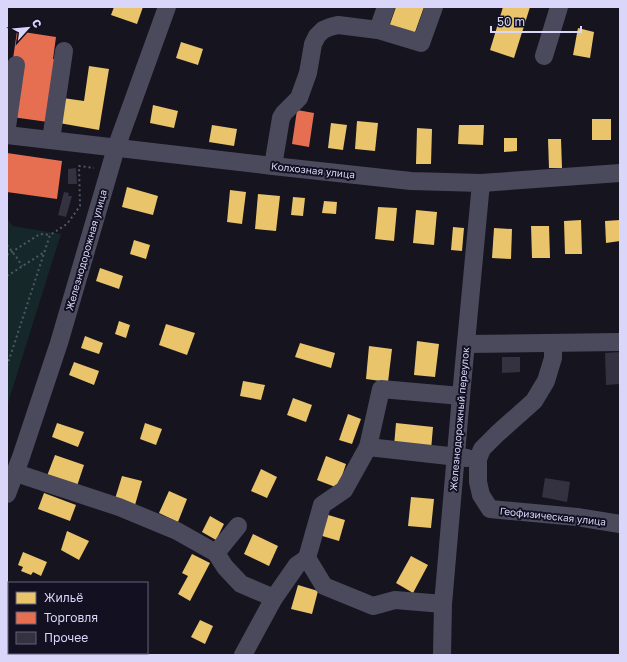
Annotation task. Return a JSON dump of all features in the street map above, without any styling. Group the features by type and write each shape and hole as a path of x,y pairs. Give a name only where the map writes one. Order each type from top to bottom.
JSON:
{"street":[{"name":"Железнодорожная улица","path":"7,494 15,461 59,342 116,148 167,7"},
{"path":"378,30 386,7"},
{"path":"273,166 281,118 299,98 304,89 313,44 317,36 323,30 330,26 338,26 378,30 421,43 434,7"},
{"path":"544,56 559,7"},
{"path":"51,140 64,51"},
{"path":"7,127 16,65"},
{"name":"Колхозная улица","path":"7,135 411,181 481,183 620,173"},
{"name":"Железнодорожный переулок","path":"442,655 443,604 481,183"},
{"path":"466,344 620,342"},
{"path":"368,447 478,459 482,449 534,401 546,382 553,358 553,344"},
{"path":"243,655 274,598 297,565 308,558 322,505 344,490 368,447 380,390 461,396"},
{"name":"Геофизическая улица","path":"478,459 479,488 481,495 490,509 577,517 620,524"},
{"path":"15,461 177,531 216,553 225,568 242,584 274,598"},
{"path":"216,553 238,526"},
{"path":"308,558 324,586 373,606 395,600 443,604"}],"path":[{"path":"7,255 40,234 50,235 7,366"},
{"path":"7,246 22,266"},
{"path":"7,276 44,252"}],"shaded area":[{"path":"7,219 13,226 61,234 7,406"}],"building: Жильё":[{"path":"114,7 143,7 137,24 111,15"},
{"path":"396,7 424,7 414,35 389,27"},
{"path":"503,7 530,7 514,58 490,50"},
{"path":"578,28 594,32 590,58 573,55"},
{"path":"181,42 203,49 198,65 176,58"},
{"path":"89,66 109,69 99,130 59,123 63,98 84,101"},
{"path":"153,105 178,111 174,128 150,123"},
{"path":"592,119 611,119 611,140 592,140"},
{"path":"357,121 378,123 375,151 355,149"},
{"path":"331,123 347,125 343,150 328,148"},
{"path":"212,125 237,129 234,146 209,142"},
{"path":"459,125 484,125 483,145 458,144"},
{"path":"417,128 432,129 431,164 416,164"},
{"path":"504,138 517,138 517,151 504,152"},
{"path":"548,139 561,139 562,168 549,168"},
{"path":"127,187 158,196 153,215 122,207"},
{"path":"230,190 246,192 242,224 227,222"},
{"path":"258,194 280,196 276,231 255,229"},
{"path":"293,197 305,198 303,216 291,215"},
{"path":"324,201 337,202 336,214 322,213"},
{"path":"378,207 397,208 394,241 375,239"},
{"path":"416,210 437,212 434,245 413,243"},
{"path":"581,220 582,254 565,254 564,221"},
{"path":"620,220 620,241 606,243 605,221"},
{"path":"531,226 549,226 550,258 532,258"},
{"path":"453,227 464,228 462,251 451,250"},
{"path":"494,228 512,229 511,259 492,258"},
{"path":"134,240 150,245 146,259 130,254"},
{"path":"100,268 123,276 119,289 96,281"},
{"path":"119,321 130,325 126,338 115,334"},
{"path":"166,324 195,333 187,355 159,345"},
{"path":"85,336 103,343 99,354 81,348"},
{"path":"417,341 439,344 435,377 414,375"},
{"path":"300,343 335,353 331,368 295,357"},
{"path":"369,346 392,349 388,382 366,379"},
{"path":"74,362 99,371 94,385 69,375"},
{"path":"243,381 265,385 261,400 240,396"},
{"path":"293,398 312,405 306,422 287,415"},
{"path":"348,414 361,419 352,444 339,440"},
{"path":"57,423 84,432 78,447 52,437"},
{"path":"145,423 162,429 156,445 140,439"},
{"path":"396,423 433,427 431,450 394,446"},
{"path":"55,455 84,465 77,486 47,476"},
{"path":"326,456 346,464 338,488 317,480"},
{"path":"261,469 277,477 267,498 251,491"},
{"path":"122,476 142,481 135,505 115,499"},
{"path":"169,491 187,499 178,522 159,513"},
{"path":"44,493 76,505 70,521 38,509"},
{"path":"411,497 434,499 431,528 408,526"},
{"path":"325,514 345,520 339,541 319,535"},
{"path":"210,516 224,524 216,540 202,532"},
{"path":"67,531 89,541 79,560 61,550"},
{"path":"253,534 278,546 269,566 244,554"},
{"path":"23,552 47,562 41,576 33,572 31,575 21,571 23,567 18,565"},
{"path":"192,554 210,563 190,601 178,594 188,576 182,573"},
{"path":"411,556 428,565 413,593 396,583"},
{"path":"298,585 318,591 312,614 291,609"},
{"path":"200,620 213,626 205,644 191,637"},
{"path":"7,635 8,654 10,654 7,655"},
{"path":"110,654 134,654 134,655"}],"building: Торговля":[{"path":"17,31 56,37 53,59 57,59 48,122 12,117 13,59"},
{"path":"297,110 314,113 309,147 292,144"},
{"path":"7,153 62,161 57,199 7,192"}],"building: Прочее":[{"path":"76,168 77,184 68,184 68,169"},
{"path":"64,192 69,193 68,196 72,196 66,217 58,215"},
{"path":"620,352 620,384 606,385 605,353"},
{"path":"502,357 520,357 520,372 502,373"},
{"path":"545,478 570,482 567,502 542,497"}]}
